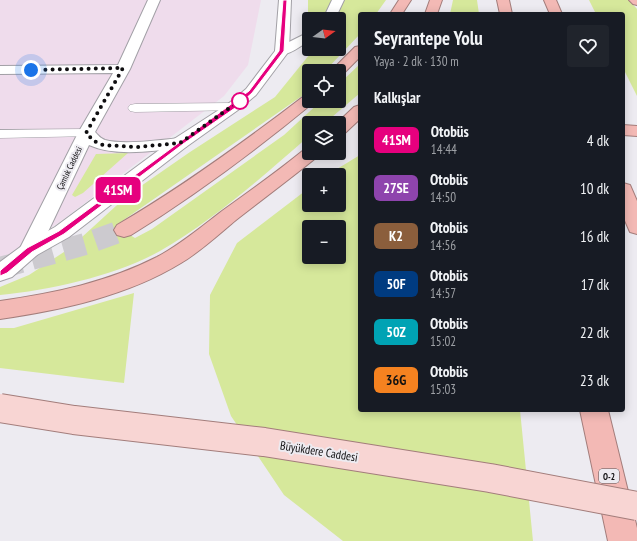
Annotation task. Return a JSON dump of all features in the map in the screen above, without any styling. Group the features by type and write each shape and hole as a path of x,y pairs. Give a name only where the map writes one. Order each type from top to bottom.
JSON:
{"highway":[{"path":"397,12 405,0"},
{"path":"433,12 437,0"},
{"path":"437,0 440,12"},
{"path":"502,0 505,12"},
{"path":"550,0 555,12"},
{"path":"345,64 358,52"},
{"path":"124,230 168,203 268,132 302,105"},
{"path":"346,123 358,112"},
{"path":"625,130 637,131"},
{"path":"0,310 60,300 99,289 133,278 166,262 194,243 302,160"},
{"path":"625,194 637,227"},
{"name":"O-2","path":"594,412 624,541"}],"main road":[{"name":"Büyükdere Caddesi","path":"0,408 74,420 264,442 490,478 637,506"}],"street":[{"name":"Çamlık Caddesi","path":"30,250 86,133 123,68 154,0"},
{"path":"282,51 285,0"},
{"path":"332,12 338,0"},
{"path":"0,273 30,250 62,232 180,143 233,107 251,92 282,51 302,40"},
{"path":"0,70 123,68"},
{"path":"86,133 94,141 103,145 137,147 180,143"}],"lane":[{"path":"135,108 233,107"},
{"path":"0,134 86,133"}],"shaded area":[{"path":"0,0 261,0 248,65 224,96 64,219 0,262"}],"green space":[{"path":"308,0 333,0 327,12 308,12"},
{"path":"344,0 386,0 377,12 358,12 358,36 346,49 346,12 338,12"},
{"path":"453,0 477,0 479,12 450,12"},
{"path":"589,0 629,0 637,9 637,96 625,72 625,12 595,12"},
{"path":"308,56 339,56 332,64 302,64 302,96 115,226 135,238 152,229 284,135 302,118 302,142 237,197 199,226 160,251 123,268 103,275 40,290 0,295 0,287 29,275 70,248 128,195 190,152 275,97"},
{"path":"358,66 358,95 346,105 346,77"},
{"path":"313,108 342,108 333,116 305,116"},
{"path":"128,153 83,193 75,197 72,195 96,154"},
{"path":"358,156 358,412 520,412 533,541 343,541 284,495 231,416 209,354 210,295 237,243 302,193 302,212 346,212 346,168 339,168"},
{"path":"134,293 124,383 0,368 0,328 14,328"}],"tunnel":[{"path":"0,268 85,244 124,230"}],"bus line":[{"name":"41SM","path":"0,273 30,250 62,232 180,143 233,107 251,92 282,51 285,0"}],"route":[{"path":"31,70 123,68 86,133 94,141 103,145 137,147 180,143 233,107 242,99 240,101"}]}
